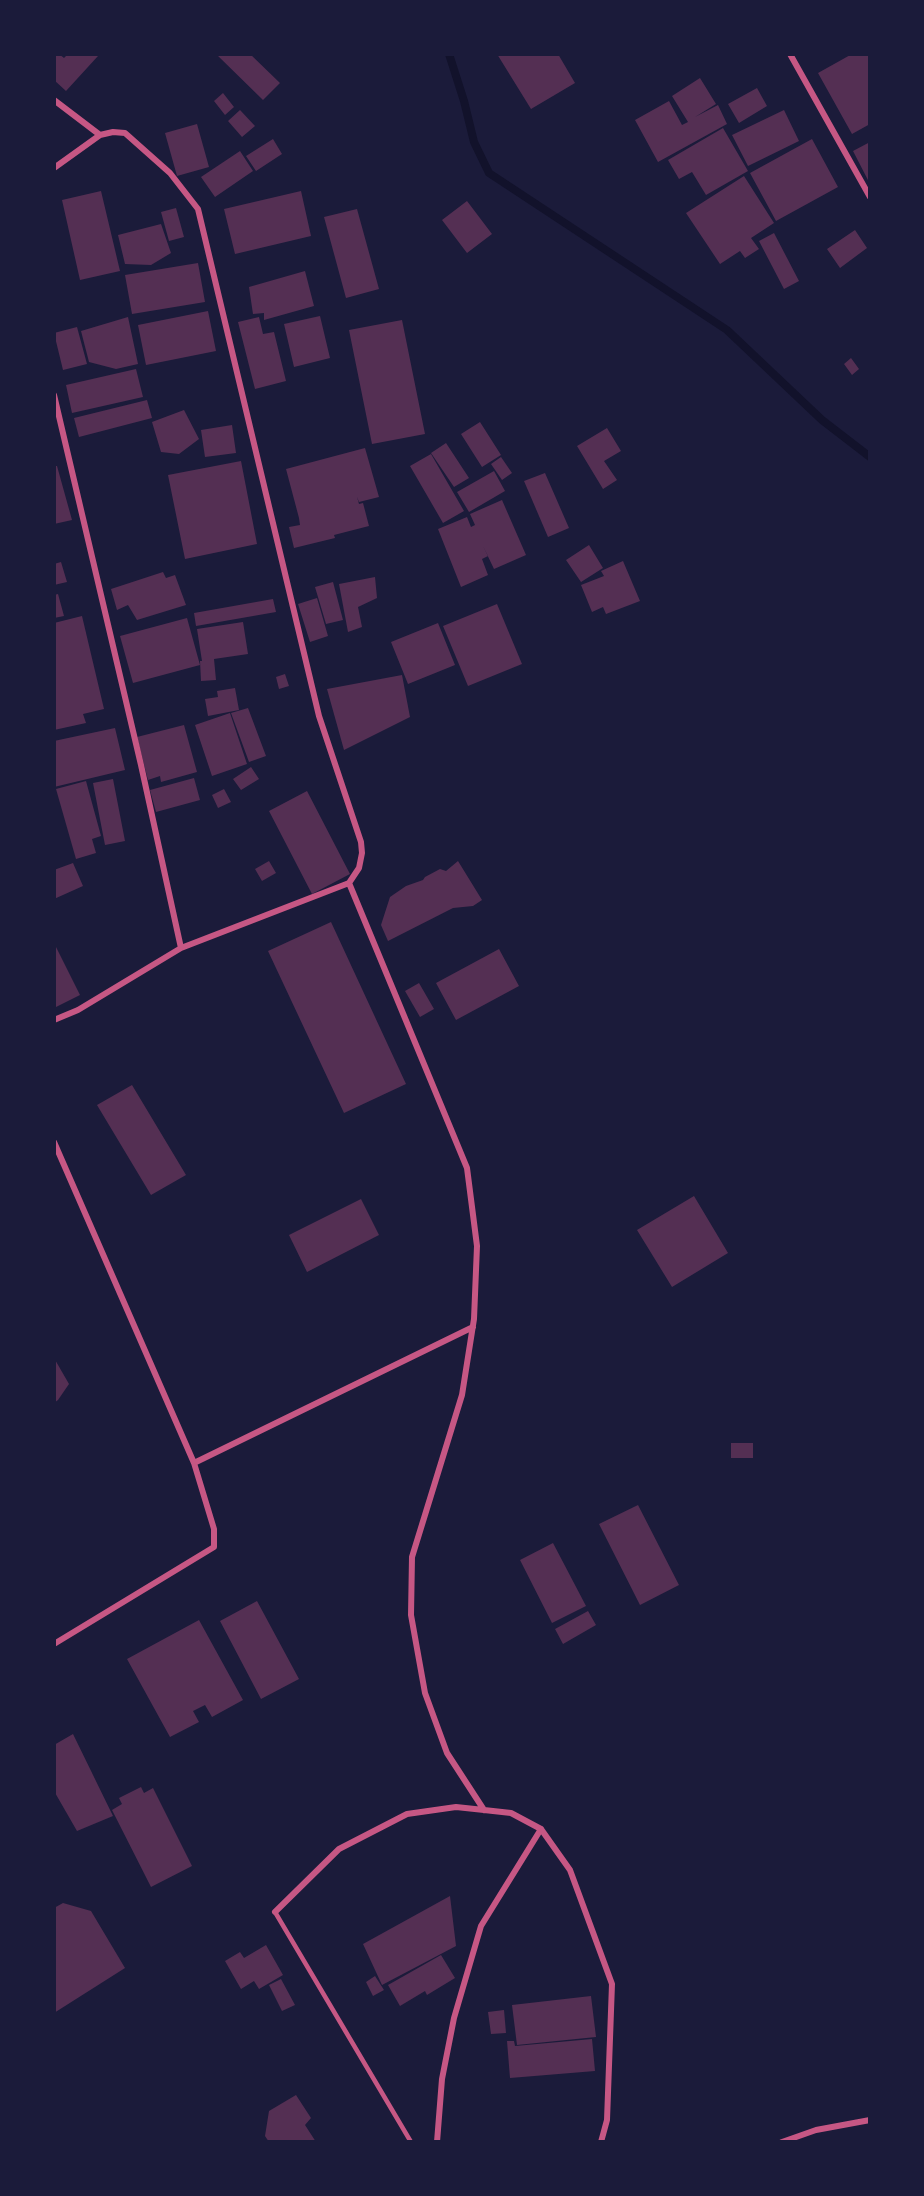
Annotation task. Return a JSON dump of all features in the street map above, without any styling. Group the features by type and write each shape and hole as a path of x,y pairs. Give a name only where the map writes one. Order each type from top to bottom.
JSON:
{"street":[{"path":"790,54 870,197"},
{"path":"54,100 100,135"},
{"path":"54,168 100,135 113,132 125,133 170,173 198,209 319,716 361,842 359,868 349,884 181,948 78,1010 54,1020"},
{"path":"54,395 141,765 181,948"},
{"path":"349,884 467,1168 477,1246 473,1327 462,1395 412,1557 411,1615 425,1693 447,1754 484,1810"},
{"path":"54,1142 194,1463 214,1529 214,1547 54,1644"},
{"path":"194,1463 473,1327"},
{"path":"275,1912 339,1849 407,1814 456,1807 511,1813 541,1829 570,1870 612,1984 607,2120 601,2142"},
{"path":"436,2142 442,2079 454,2018 482,1926 541,1829"},
{"path":"782,2142 816,2130 870,2120"}],"lane":[{"path":"275,1912 411,2142"}],"building":[{"path":"54,54 59,54 64,58 68,54 96,54 98,56 66,91 54,80"},
{"path":"216,54 250,54 280,83 263,100"},
{"path":"497,54 558,54 575,83 531,109"},
{"path":"852,54 870,54 870,124 852,134 818,73"},
{"path":"700,78 716,104 695,117 718,105 727,124 658,162 635,120 669,101 682,125 688,122 672,96"},
{"path":"757,88 767,106 739,123 728,104"},
{"path":"223,93 234,107 225,115 214,101"},
{"path":"240,110 255,126 242,137 228,121"},
{"path":"784,110 799,141 748,166 732,135"},
{"path":"197,124 209,167 177,176 165,133"},
{"path":"723,128 748,171 706,195 692,172 679,179 668,160"},
{"path":"273,139 282,154 256,171 246,156"},
{"path":"812,139 838,187 776,221 750,173"},
{"path":"870,142 870,184 853,151"},
{"path":"240,151 253,171 215,197 201,177"},
{"path":"744,176 774,223 751,238 759,249 745,258 740,251 720,264 686,213"},
{"path":"101,191 120,271 80,280 62,200"},
{"path":"301,191 311,236 235,254 224,209"},
{"path":"467,201 492,234 467,253 442,220"},
{"path":"176,208 184,237 169,241 161,212"},
{"path":"357,209 379,289 346,298 324,217"},
{"path":"161,224 171,253 151,265 125,264 118,235"},
{"path":"855,230 867,248 840,268 827,249"},
{"path":"774,233 799,281 784,289 759,241"},
{"path":"198,263 205,302 132,314 125,275"},
{"path":"305,271 314,306 264,320 264,313 253,314 249,287"},
{"path":"208,311 216,351 146,365 138,325"},
{"path":"320,316 330,358 294,367 284,324"},
{"path":"128,317 138,364 116,369 89,362 81,331"},
{"path":"259,317 263,334 274,332 286,381 255,389 238,322"},
{"path":"402,320 425,434 372,444 349,330"},
{"path":"77,327 87,364 63,370 54,333"},
{"path":"851,358 859,369 852,375 844,364"},
{"path":"136,369 143,397 72,413 66,385"},
{"path":"147,400 152,418 79,437 74,418"},
{"path":"184,410 199,439 179,454 161,452 152,422"},
{"path":"480,422 501,455 482,467 461,434"},
{"path":"232,425 236,453 205,457 201,430"},
{"path":"607,428 621,451 604,461 617,480 603,489 577,446"},
{"path":"446,443 469,478 454,487 431,453"},
{"path":"365,448 379,497 359,502 357,497 359,504 363,503 369,526 334,535 335,538 294,548 289,527 300,525 286,469"},
{"path":"431,454 464,511 443,523 410,466"},
{"path":"501,457 512,473 502,480 491,464"},
{"path":"241,461 257,544 185,559 168,475"},
{"path":"54,466 57,466 72,520 54,524"},
{"path":"494,471 505,491 469,512 457,492"},
{"path":"545,473 569,528 548,537 524,481"},
{"path":"502,500 526,555 494,569 488,556 482,559 488,575 461,587 438,529 467,517 471,527 475,525 470,514"},
{"path":"589,545 603,568 581,582 566,560"},
{"path":"623,561 640,601 606,614 603,607 592,612 581,585 604,576 601,571"},
{"path":"61,562 67,582 54,585 54,564"},
{"path":"163,572 166,578 175,575 186,605 137,620 128,605 117,610 111,589"},
{"path":"375,577 377,598 358,607 362,627 348,632 339,584"},
{"path":"333,582 343,620 326,624 315,587"},
{"path":"58,594 64,616 54,618 54,595"},
{"path":"317,598 328,636 310,642 298,604"},
{"path":"273,599 276,612 196,626 194,613"},
{"path":"497,604 522,664 468,686 443,626"},
{"path":"82,616 104,709 83,714 86,723 54,730 54,623"},
{"path":"187,618 200,665 133,683 120,636"},
{"path":"243,622 248,654 214,659 216,680 201,681 200,661 202,661 197,629"},
{"path":"438,623 455,665 408,684 391,642"},
{"path":"285,674 289,686 279,689 276,677"},
{"path":"402,675 410,717 344,750 327,689"},
{"path":"235,688 239,710 208,716 205,699 218,697 217,691"},
{"path":"248,708 266,756 249,762 231,713"},
{"path":"230,713 247,764 212,776 195,725"},
{"path":"184,725 197,772 161,782 160,776 148,780 137,737"},
{"path":"115,728 125,770 54,787 54,741"},
{"path":"251,767 259,779 241,790 233,779"},
{"path":"194,778 200,800 156,812 150,790"},
{"path":"113,779 125,841 105,845 93,783"},
{"path":"86,781 101,836 92,839 96,853 76,859 56,789"},
{"path":"224,789 231,802 218,808 212,795"},
{"path":"307,791 350,874 312,894 269,811"},
{"path":"269,861 276,873 262,881 255,869"},
{"path":"458,861 482,900 473,906 453,908 388,941 381,925 390,897 440,869 446,871"},
{"path":"73,863 83,886 54,899 54,870"},
{"path":"331,922 406,1084 344,1113 268,951"},
{"path":"54,943 80,995 54,1008"},
{"path":"499,949 519,986 456,1020 436,983"},
{"path":"419,983 434,1009 420,1017 405,991"},
{"path":"132,1085 186,1175 151,1195 97,1105"},
{"path":"694,1196 728,1253 672,1287 637,1230"},
{"path":"361,1199 379,1235 307,1272 289,1235"},
{"path":"54,1358 69,1384 54,1403"},
{"path":"731,1443 753,1443 753,1458 731,1458"},
{"path":"638,1505 679,1585 640,1605 599,1524"},
{"path":"553,1543 586,1606 552,1623 520,1560"},
{"path":"257,1601 299,1679 261,1699 220,1621"},
{"path":"588,1611 596,1625 563,1644 555,1629"},
{"path":"199,1620 243,1700 212,1717 205,1705 193,1711 199,1722 170,1737 127,1659"},
{"path":"73,1734 113,1816 77,1831 54,1791 54,1745"},
{"path":"141,1787 144,1793 153,1788 192,1866 151,1887 112,1810 122,1804 119,1798"},
{"path":"450,1896 456,1946 382,1985 363,1944"},
{"path":"63,1903 91,1911 125,1968 54,2013 54,1908"},
{"path":"266,1945 283,1975 259,1989 254,1981 241,1989 225,1961 240,1952 244,1958"},
{"path":"441,1955 455,1978 427,1995 425,1991 400,2006 388,1985"},
{"path":"375,1976 384,1990 373,1996 366,1982"},
{"path":"281,1979 295,2005 282,2011 269,1985"},
{"path":"591,1996 596,2037 517,2045 512,2005"},
{"path":"504,2010 506,2033 491,2034 488,2012"},
{"path":"592,2039 595,2071 510,2078 507,2041 514,2041 515,2046"},
{"path":"296,2095 311,2118 305,2125 316,2142 269,2142 265,2136 269,2111"}],"waterway":[{"path":"449,54 474,142 489,173 727,330 822,420 870,457"}]}
